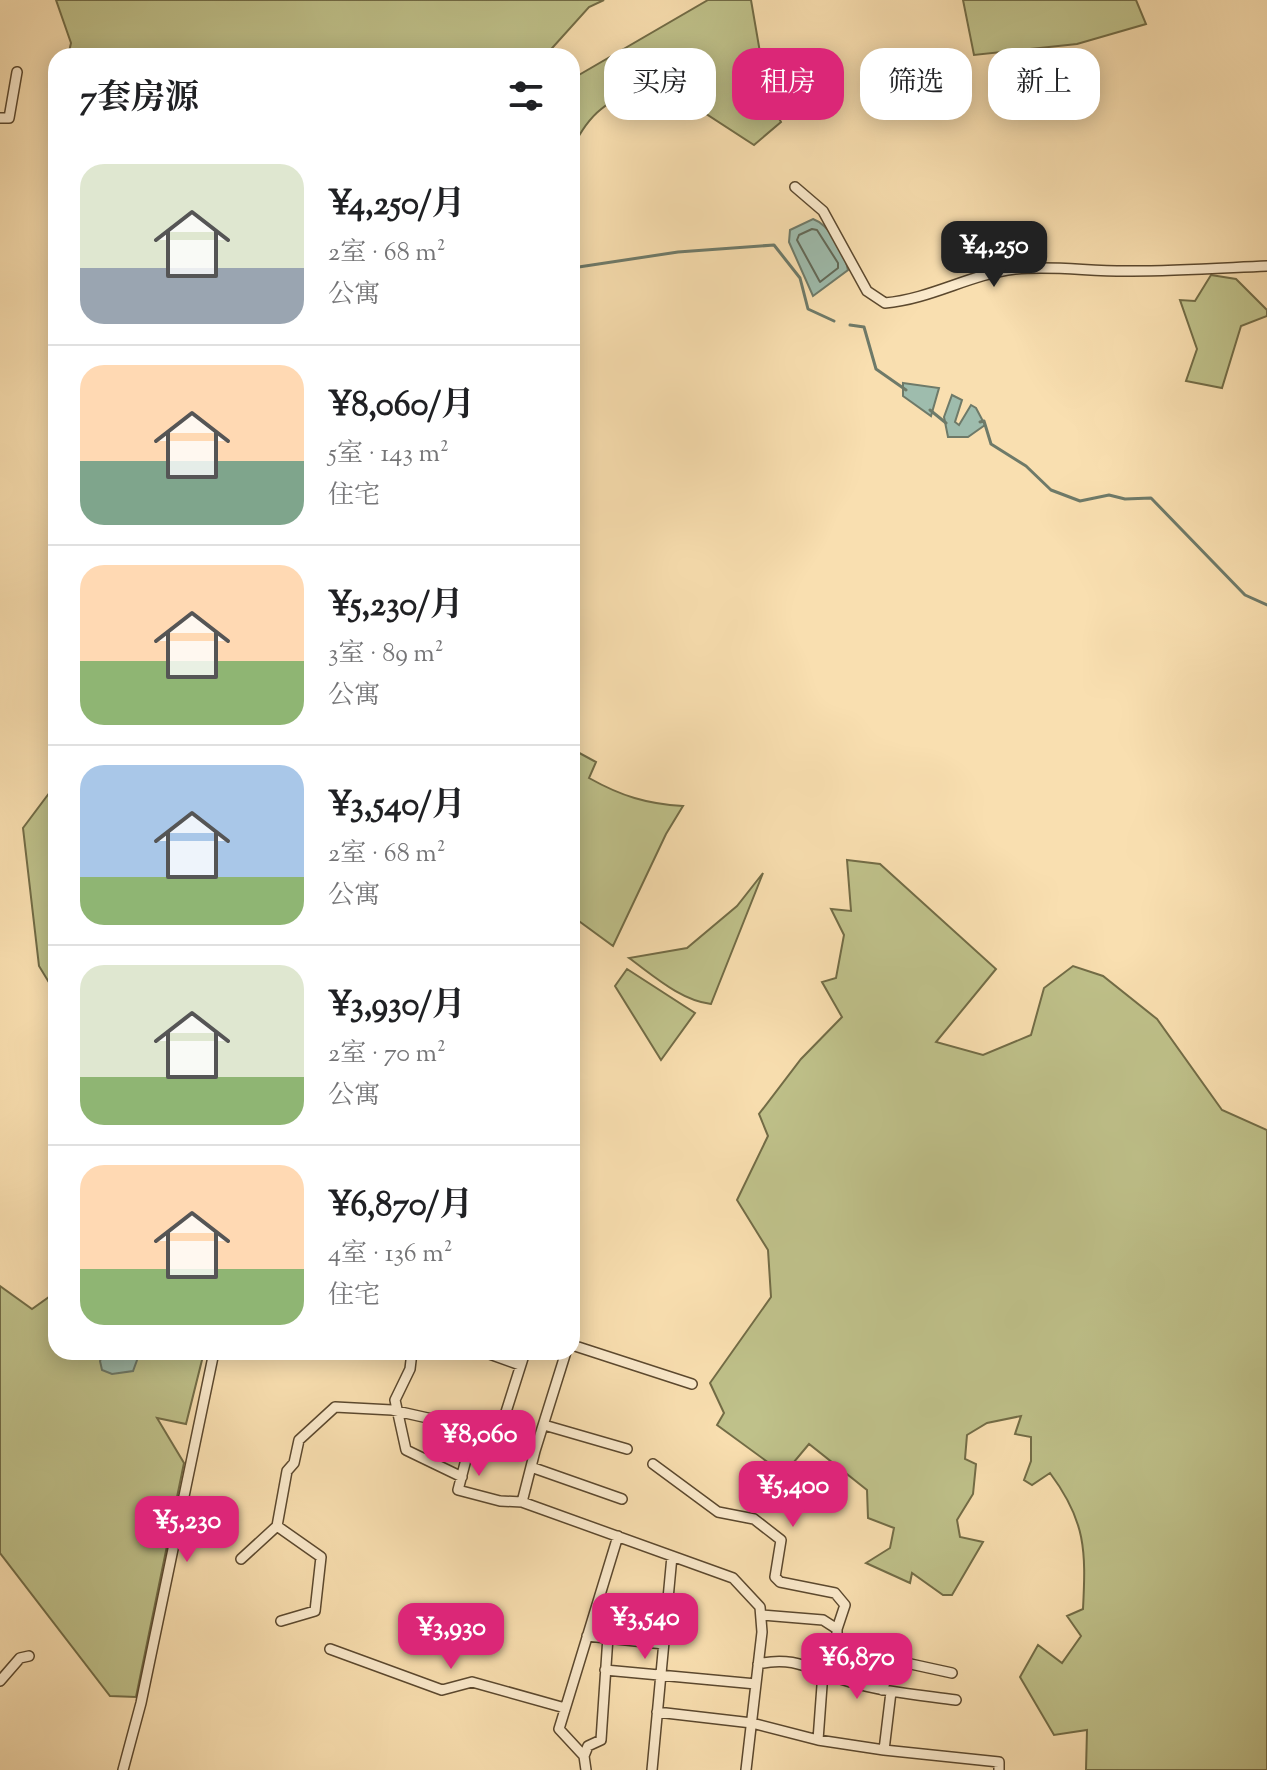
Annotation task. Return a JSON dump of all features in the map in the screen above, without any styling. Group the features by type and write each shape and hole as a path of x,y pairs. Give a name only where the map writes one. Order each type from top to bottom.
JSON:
{"street":[{"path":"0,118 9,118 17,72"},
{"path":"795,187 823,211 867,291 885,303 935,294 980,275 1014,269 1072,266 1130,271 1267,266"},
{"path":"580,1348 692,1384"},
{"path":"123,1770 141,1703 212,1360"},
{"path":"411,1360 395,1400 406,1450 462,1477"},
{"path":"506,1360 520,1365"},
{"path":"499,1434 522,1360"},
{"path":"522,1502 564,1360"},
{"path":"241,1559 277,1526 287,1471 294,1463 299,1440 335,1407 397,1410 499,1434 535,1451"},
{"path":"544,1425 627,1449"},
{"path":"474,1429 458,1490 500,1501 522,1502 733,1578 760,1607 758,1664 746,1770"},
{"path":"653,1464 718,1512 754,1519 781,1540 775,1577 780,1582 835,1593 845,1605 837,1629 837,1641 823,1672 818,1740"},
{"path":"531,1467 622,1499"},
{"path":"277,1526 321,1557 315,1611 281,1621"},
{"path":"584,1756 559,1729 618,1536"},
{"path":"652,1770 672,1556"},
{"path":"597,1605 666,1614"},
{"path":"586,1770 584,1756 588,1746 601,1740 610,1607"},
{"path":"761,1615 823,1620 837,1629"},
{"path":"587,1636 664,1644"},
{"path":"837,1641 894,1660 952,1673"},
{"path":"330,1649 442,1690 472,1682 565,1708"},
{"path":"0,1681 20,1658 29,1656"},
{"path":"758,1664 781,1659 886,1691 956,1700"},
{"path":"884,1750 886,1691 894,1660"},
{"path":"605,1670 756,1684"},
{"path":"657,1712 752,1723 818,1740 884,1750 999,1762 999,1770"}],"green space":[{"path":"56,0 604,0 589,7 552,48 70,48 71,43"},
{"path":"708,0 751,0 759,48 732,48 732,120 781,122 754,145 715,120 716,48 625,48"},
{"path":"963,0 1136,0 1146,24 1077,44 988,48 988,54 974,55"},
{"path":"604,60 604,107 580,134 580,74"},
{"path":"1211,275 1236,279 1267,310 1267,316 1241,326 1222,388 1186,381 1197,349 1180,300 1195,301"},
{"path":"580,753 596,762 589,778 646,801 683,806 666,834 613,946 580,922"},
{"path":"48,795 48,981 39,966 23,828"},
{"path":"847,860 880,864 996,969 936,1042 983,1055 1031,1035 1044,988 1073,966 1103,976 1157,1019 1222,1110 1267,1130 1267,1770 1086,1770 1087,1730 1054,1735 1020,1677 1038,1645 1062,1663 1081,1636 1067,1616 1083,1609 1083,1553 1071,1506 1050,1473 1032,1485 1024,1480 1031,1461 1031,1437 1015,1434 1021,1416 987,1423 967,1435 965,1459 976,1464 973,1494 957,1520 960,1537 983,1542 952,1595 943,1595 912,1573 910,1583 866,1563 890,1548 894,1528 868,1518 867,1490 809,1444 784,1474 717,1425 724,1413 710,1383 771,1297 768,1250 737,1200 768,1136 759,1114 801,1059 842,1017 822,982 836,978 844,935 831,909 851,911"},
{"path":"763,873 711,1004 678,992 629,958 687,948 737,906"},
{"path":"627,969 695,1013 661,1060 615,986"},
{"path":"0,1286 32,1309 48,1298 48,1360 202,1360 186,1424 157,1418 184,1463 136,1697 110,1696 0,1553"}],"water":[{"path":"813,219 836,240 848,270 813,296 789,242 790,230"},
{"path":"903,383 939,388 931,416 903,396"},
{"path":"952,395 962,400 955,422 959,425 971,405 985,425 968,437 948,437 944,417"},
{"path":"137,1360 133,1371 112,1374 102,1370 100,1361"}],"waterway":[{"path":"580,267 678,252 774,245 800,278 808,309 834,321"},
{"path":"850,325 864,327 876,369 906,390"},
{"path":"930,410 946,423"},
{"path":"980,422 984,421 991,444 1026,466 1051,490 1080,501 1109,495 1125,499 1151,498 1245,595 1267,605"}]}
